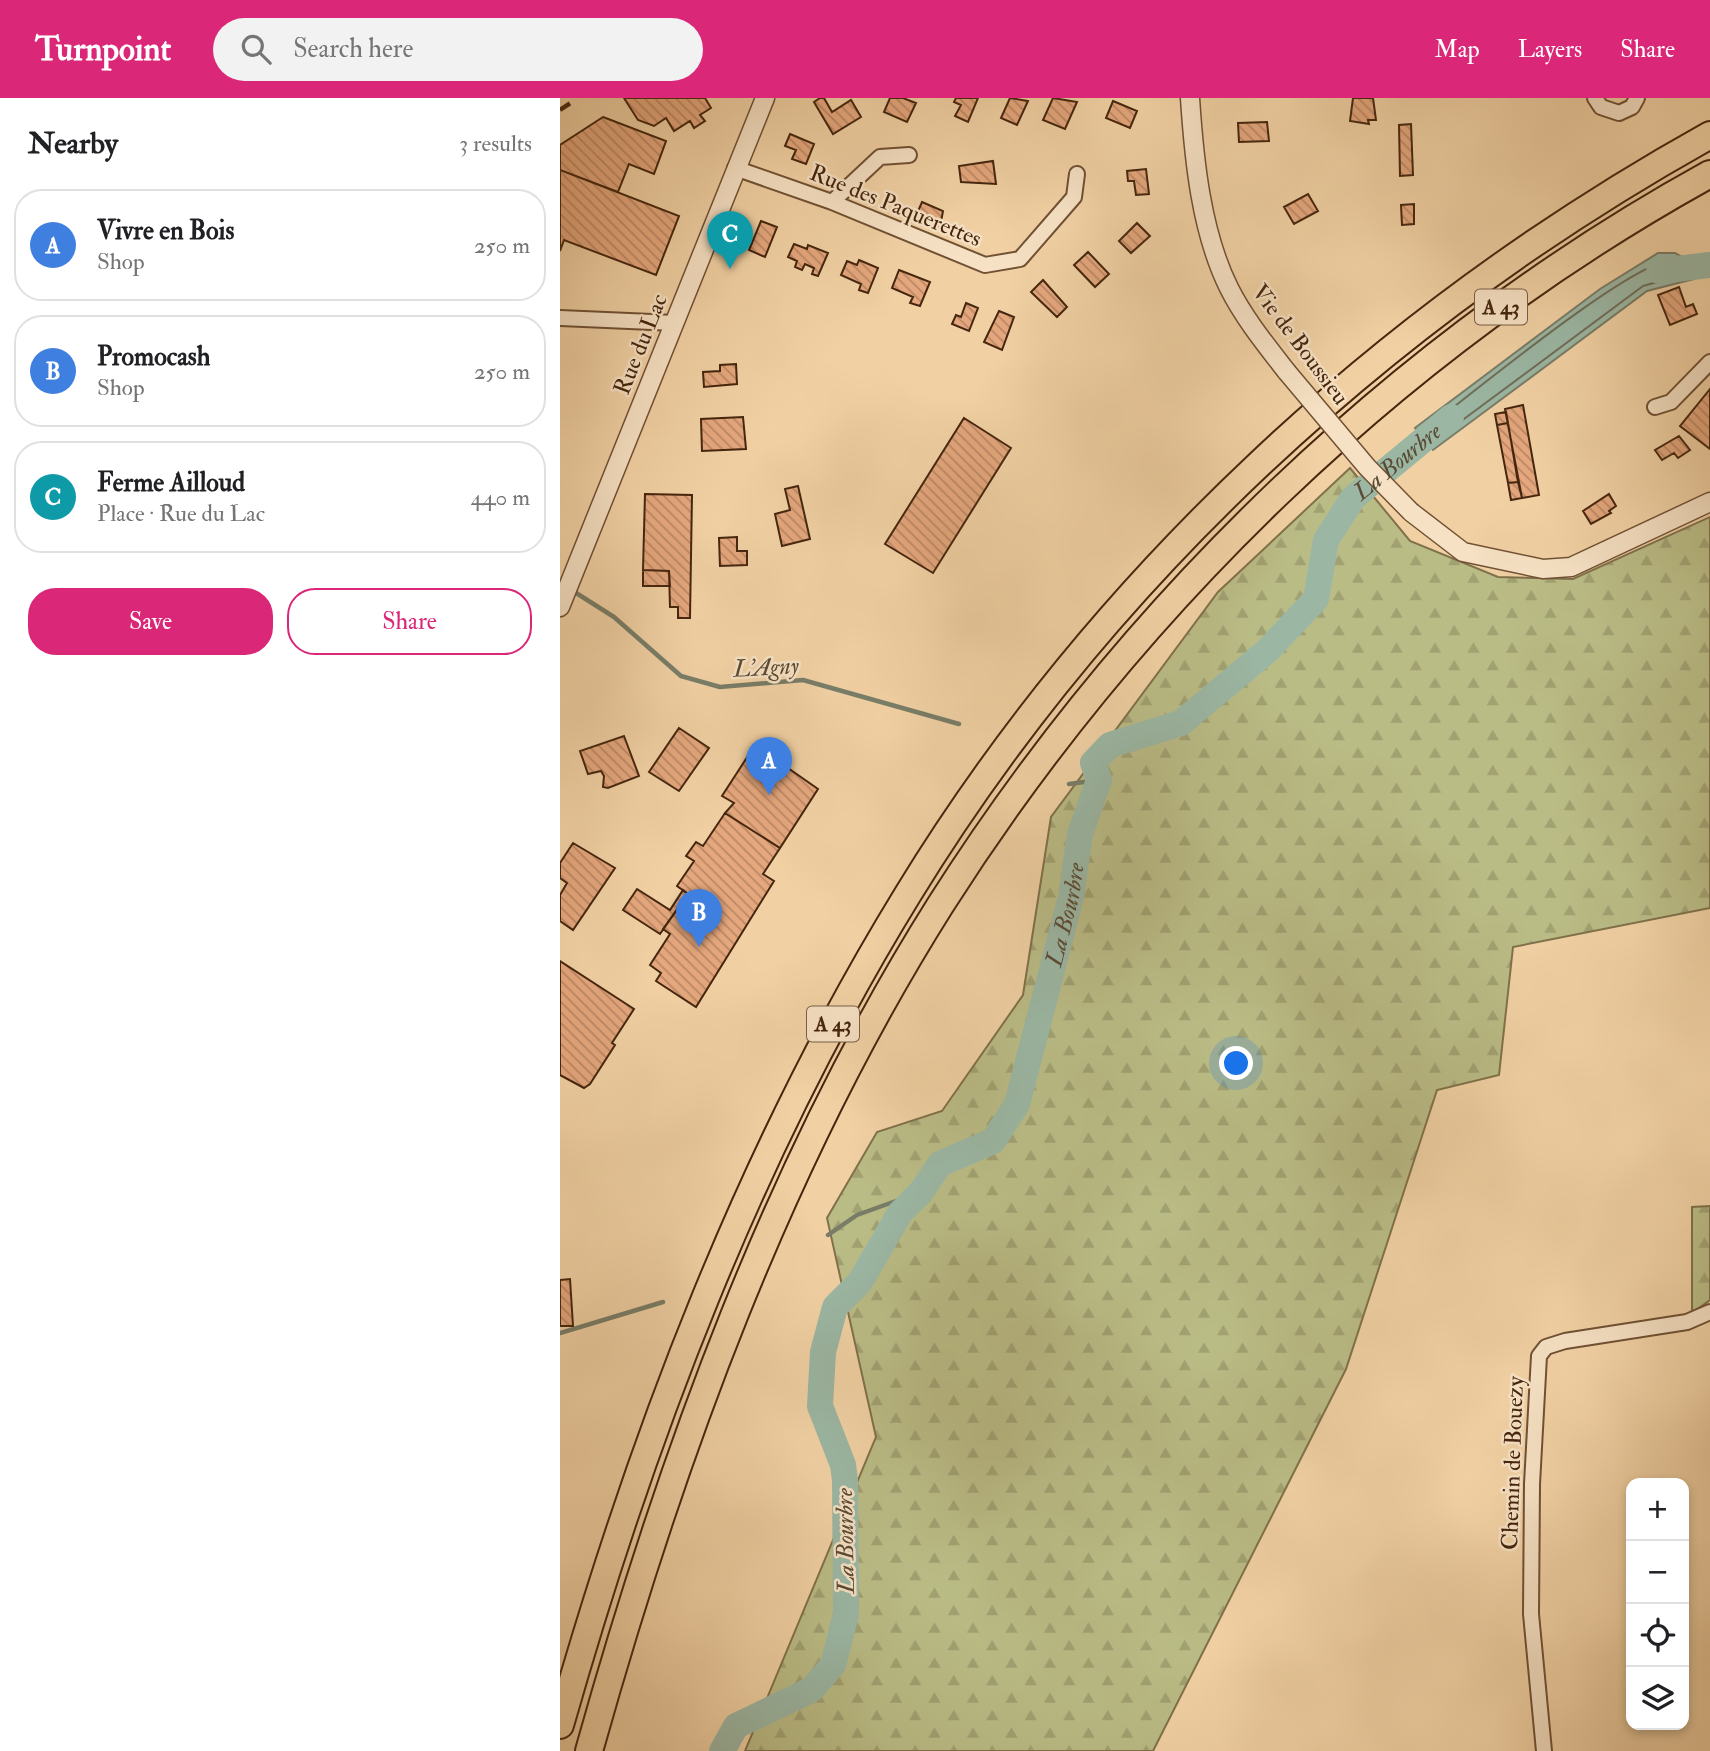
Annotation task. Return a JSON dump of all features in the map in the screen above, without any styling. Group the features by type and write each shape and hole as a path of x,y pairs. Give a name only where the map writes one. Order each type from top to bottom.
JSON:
{"highway":[{"name":"A 43","path":"560,1725 638,1476 757,1177 810,1068 875,948 910,889 986,778 1084,650 1127,601 1205,516 1277,447 1383,355 1497,268 1589,206 1710,135"},
{"name":"A 43","path":"589,1751 669,1492 741,1300 788,1191 841,1082 905,964 1018,791 1061,732 1159,615 1236,534 1309,464 1407,380 1511,300 1605,237 1710,174"}],"street":[{"name":"Rue du Lac","path":"561,603 765,98"},
{"name":"Vie de Boussieu","path":"1190,98 1204,204 1218,261 1242,311 1287,372 1367,467 1410,512 1463,552 1543,569 1571,567 1710,502"},
{"path":"1595,98 1601,107 1619,113 1632,107 1637,98"},
{"path":"832,202 880,158 909,155"},
{"name":"Rue des Paquerettes","path":"735,167 832,202 985,265 1020,259 1074,197 1077,173"},
{"path":"560,318 675,323"},
{"path":"1655,407 1671,402 1710,362"},
{"name":"Chemin de Bouezy","path":"1544,1751 1531,1614 1532,1485 1539,1356 1546,1347 1564,1341 1687,1322 1710,1312"}],"green space":[{"path":"1350,468 1410,541 1498,577 1573,579 1710,517 1710,908 1513,947 1499,1075 1437,1090 1346,1369 1153,1751 745,1751 876,1437 827,1218 877,1132 942,1111 1023,995 1051,817 1218,592"},
{"path":"1710,1206 1710,1300 1692,1313 1692,1207"}],"water":[{"path":"1658,253 1675,253 1691,262 1694,279 1647,291 1433,450 1415,428 1600,289"}],"building":[{"path":"624,98 705,98 711,108 700,115 705,121 694,128 690,121 674,131 666,118 654,126 638,120"},
{"path":"824,98 832,112 851,100 861,117 833,134 814,102"},
{"path":"890,98 903,98 916,103 907,122 884,112"},
{"path":"956,98 978,98 968,122 955,116 961,105 954,102"},
{"path":"1010,98 1028,101 1017,125 1001,118"},
{"path":"1053,98 1077,102 1065,129 1043,120"},
{"path":"1353,98 1373,98 1376,120 1368,120 1369,124 1350,121"},
{"path":"1113,101 1137,111 1130,128 1106,118"},
{"path":"603,117 666,141 654,174 629,164 618,192 560,170 560,145"},
{"path":"1267,122 1269,141 1239,142 1238,123"},
{"path":"1411,124 1413,175 1400,176 1399,125"},
{"path":"790,134 814,144 806,164 792,159 796,150 785,146"},
{"path":"993,161 996,184 961,182 959,166"},
{"path":"1146,169 1149,194 1136,195 1134,181 1128,181 1127,171"},
{"path":"560,170 679,216 656,275 564,240 560,251"},
{"path":"1308,194 1318,211 1294,224 1284,207"},
{"path":"922,202 943,211 940,227 915,218"},
{"path":"1414,204 1414,224 1402,225 1401,205"},
{"path":"761,221 777,227 765,257 749,250"},
{"path":"1137,223 1150,236 1131,253 1119,241"},
{"path":"794,244 807,249 808,245 828,253 818,276 812,274 814,268 805,264 802,270 795,267 797,261 788,257"},
{"path":"1088,252 1109,274 1095,287 1074,265"},
{"path":"859,260 878,268 868,293 859,290 861,284 841,275 847,261 857,265"},
{"path":"899,270 930,282 920,306 910,303 913,297 892,288"},
{"path":"1043,280 1067,307 1057,317 1031,292"},
{"path":"1679,287 1686,307 1693,304 1697,314 1670,325 1658,295"},
{"path":"966,303 978,308 969,331 952,324 956,315 961,317"},
{"path":"999,311 1014,317 1002,350 984,342"},
{"path":"736,364 737,384 704,387 703,372 720,371 720,365"},
{"path":"1710,389 1710,449 1680,426"},
{"path":"1523,405 1539,495 1522,498 1505,409"},
{"path":"1506,412 1508,423 1497,425 1495,414"},
{"path":"743,417 746,449 702,451 701,419"},
{"path":"964,418 1011,448 933,573 885,544"},
{"path":"1508,423 1518,482 1508,483 1497,425"},
{"path":"1679,436 1690,450 1678,458 1674,453 1662,460 1655,450"},
{"path":"1518,482 1522,498 1511,500 1508,483"},
{"path":"798,486 810,539 782,546 775,514 790,510 785,489"},
{"path":"645,494 692,495 690,618 678,618 678,607 670,607 669,571 643,570"},
{"path":"1609,494 1616,506 1609,511 1611,513 1591,524 1583,511"},
{"path":"737,537 737,551 747,551 747,565 720,566 719,538"},
{"path":"643,570 669,571 670,586 643,586"},
{"path":"679,728 709,748 679,791 649,772"},
{"path":"624,736 639,776 608,788 603,787 604,776 601,771 588,774 580,751"},
{"path":"755,745 818,789 780,848 725,813 734,803 722,796"},
{"path":"725,813 780,848 763,874 774,881 696,1007 656,981 661,973 650,965 670,934 663,929 688,894 677,886 694,861 686,856 696,842 703,846"},
{"path":"573,843 615,868 573,930 560,921 560,895 567,883 560,878 560,863"},
{"path":"637,889 670,910 683,890 688,894 660,934 623,910"},
{"path":"560,961 634,1009 612,1043 615,1045 590,1084 584,1088 560,1075"},
{"path":"570,1279 573,1326 560,1326 560,1280"}],"waterway":[{"name":"La Bourbre","path":"1659,271 1710,265"},
{"name":"La Bourbre","path":"722,1751 736,1726 811,1690 833,1665 846,1614 845,1480 843,1465 820,1406 823,1352 835,1307 860,1282 900,1213 921,1192 940,1164 993,1141 1017,1104 1071,897 1080,834 1099,780 1093,763 1110,745 1181,723 1267,651 1316,599 1326,540 1353,498 1451,417"},
{"name":"L'Agny","path":"573,591 614,617 681,676 720,687 803,680 959,724"},
{"name":"L'Agny","path":"1069,784 1099,780"},
{"path":"828,1235 857,1215 921,1192"},
{"path":"560,1333 663,1302"}],"railway":[{"path":"560,110 578,98"}],"place":[{"name":"Ferme Ailloud","path":"730,269"},
{"name":"Vivre en Bois","path":"769,795"},
{"name":"Promocash","path":"699,947"}]}
